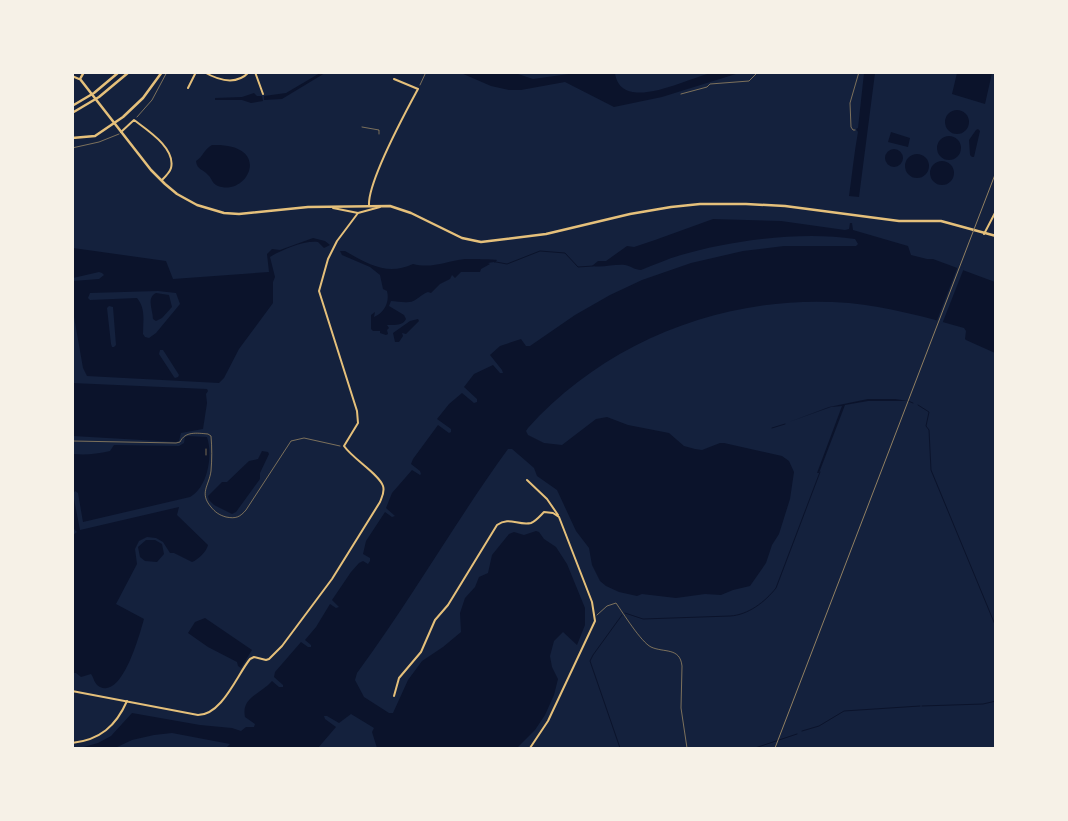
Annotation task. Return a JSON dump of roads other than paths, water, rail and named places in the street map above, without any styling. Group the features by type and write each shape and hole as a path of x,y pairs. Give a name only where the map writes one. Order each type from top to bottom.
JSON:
{"street":[{"path":"80,80 84,72"},
{"path":"72,106 94,93 119,72"},
{"path":"72,113 100,97 129,72"},
{"path":"72,138 92,137 114,124 143,98 162,72"},
{"path":"188,88 196,72"},
{"path":"204,72 214,78 227,81 242,78 249,72"},
{"path":"255,72 263,94"},
{"path":"72,76 80,80 151,170 174,192 204,208 224,213 239,214 298,207 384,206 403,210 462,238 481,242 546,234 649,210 723,203 785,206 908,221 941,221 996,236"},
{"path":"369,205 370,195 381,165 418,90 394,78"},
{"path":"122,132 134,120 160,140 166,148 171,168 162,180"},
{"path":"330,206 358,213 384,206"},
{"path":"984,234 996,211"},
{"path":"72,691 198,716 214,709 231,690 250,659 254,657 269,659 282,646 332,579 382,497 384,493 382,485 344,446 358,423 357,411 319,291 328,259 337,241 358,213"},
{"path":"527,480 547,499 557,512 589,594 595,616 594,625 548,721 530,748"},
{"path":"394,696 399,678 421,652 435,620 448,605 497,525 507,520 523,523 532,522 548,511 553,512 559,517"},
{"path":"72,743 84,741 106,731 119,719 127,701"}],"water":[{"path":"320,73 325,73 282,99 264,100 264,96 286,93"},
{"path":"461,73 515,73 533,79 576,73 615,73 620,85 629,91 642,93 673,86 712,73 739,73 662,97 614,107 565,82 521,90 509,90 491,86"},
{"path":"864,73 875,73 859,197 849,196"},
{"path":"957,73 992,73 985,104 952,94"},
{"path":"254,93 257,96 262,96 263,101 251,103 242,100 215,100 215,98 242,97"},
{"path":"957,110 966,113 969,122 966,131 957,134 948,131 945,122 948,113"},
{"path":"978,129 980,131 974,157 972,157 970,155 969,140"},
{"path":"891,132 910,138 908,147 888,142"},
{"path":"949,136 958,139 961,148 958,157 949,160 940,157 937,148 940,139"},
{"path":"212,145 231,147 243,152 249,160 250,169 246,177 238,184 229,187 218,186 198,166 196,161"},
{"path":"890,149 898,149 903,154 901,165 890,167 885,162 885,154"},
{"path":"917,154 926,157 929,166 926,175 917,178 908,175 905,166 908,157"},
{"path":"942,161 951,164 954,173 951,182 942,185 933,182 930,173 933,164"},
{"path":"713,219 781,221 845,230 849,229 850,223 852,223 853,230 908,246 911,255 933,259 995,282 995,353 966,340 964,328 893,310 849,303 804,302 760,306 716,315 674,328 633,347 595,370 560,397 528,428 526,431 528,435 544,443 562,445 596,419 607,417 628,425 669,433 684,446 695,449 702,450 724,443 782,456 789,461 794,472 790,499 779,534 772,545 766,563 750,586 721,595 705,594 676,598 642,594 637,596 619,592 600,581 592,565 589,548 576,531 557,490 537,476 534,468 512,449 508,449 357,673 355,680 364,697 389,713 393,713 408,680 422,661 461,632 460,613 465,598 475,587 479,577 488,573 492,555 509,534 514,532 524,535 536,531 539,532 544,539 556,547 567,564 585,608 585,625 577,645 563,632 554,641 550,656 552,667 558,679 554,695 545,715 535,730 517,748 377,748 372,732 374,728 351,714 339,723 324,716 325,719 336,727 318,748 226,748 230,744 172,733 132,740 115,748 80,748 98,743 111,736 132,713 241,731 246,727 254,727 255,724 245,717 246,705 249,700 272,681 279,687 283,687 274,677 275,672 301,642 311,647 305,640 316,627 330,604 336,608 339,607 332,600 351,572 359,563 363,561 368,564 370,561 370,558 363,554 366,541 385,512 392,517 395,516 386,508 392,493 412,470 421,474 411,464 413,459 438,425 449,433 451,432 451,429 437,419 449,404 462,393 474,403 477,402 477,399 464,387 474,374 493,365 500,373 503,373 490,355 500,346 521,339 526,346 530,346 575,315 610,295 642,280 691,263 743,251 784,246 856,246 858,244 855,239 834,237 767,238 701,250 671,258 641,270 625,265 592,266 598,261 606,261 627,246 634,247"},
{"path":"313,238 325,241 330,245 324,248 318,242 300,244 270,257 275,277 273,282 273,303 239,349 224,378 219,383 87,376 83,368 73,311 73,281 99,279 104,275 99,272 73,278 73,248 166,261 173,279 269,272 267,254 272,249 280,250","holes":["158,291 176,293 180,304 156,333 149,338 143,334 143,311 137,298 90,300 88,298 90,293","109,306 113,307 116,345 114,347 111,344 107,308","160,350 163,350 179,375 178,377 174,377 159,354"]},
{"path":"340,251 345,251 370,264 386,269 395,269 413,264 426,266 465,259 497,260 495,263 488,263 490,264 481,269 480,272 461,272 455,278 452,275 450,279 440,284 431,293 425,293 412,302 391,301 389,306 404,315 406,319 401,324 387,325 389,328 386,335 371,329 371,315 375,312 374,317 381,313 388,299 387,291 383,289 380,275 370,267 342,255"},
{"path":"156,293 169,295 172,307 162,318 156,321 153,319 151,298"},
{"path":"418,319 419,321 406,334 402,333 403,336 399,342 395,342 393,333 410,321"},
{"path":"72,383 207,389 203,429 181,433 179,441 176,442 73,436"},
{"path":"868,399 908,401 868,401 845,405 819,473 817,473 842,406 831,407 789,422 829,407"},
{"path":"188,436 207,437 209,444 208,470 201,486 190,497 83,522 78,493 75,491 73,494 73,454 110,451 114,445 179,446 184,443 185,437"},
{"path":"262,451 269,454 260,473 260,479 236,512 232,514 214,505 208,496 222,482 227,482 249,461 258,459"},
{"path":"73,494 80,530 179,507 177,515 208,545 202,555 192,562 174,553 170,553 163,542 156,538 147,537 139,541 135,549 137,564 116,604 144,619 139,637 123,674 116,683 108,688 98,686 91,674 81,677 73,673 72,536 77,532 73,528"},
{"path":"146,540 155,540 162,544 164,554 157,562 145,561 140,557 138,547"},
{"path":"205,618 252,650 241,668 237,662 208,647 188,633 195,622"}],"waterway":[{"path":"496,262 507,264 540,251 565,253 578,267 593,266"},
{"path":"908,401 913,403"},
{"path":"918,405 929,412 926,426 929,430 931,470 996,627"},
{"path":"772,428 785,424"},
{"path":"625,613 643,619 730,616 743,613 761,603 776,588 820,472"},
{"path":"620,748 590,661 622,615"},
{"path":"922,706 983,704 996,701"},
{"path":"802,731 819,726 844,711 920,706"},
{"path":"755,748 797,734"}],"railway":[{"path":"775,748 996,172"}]}
